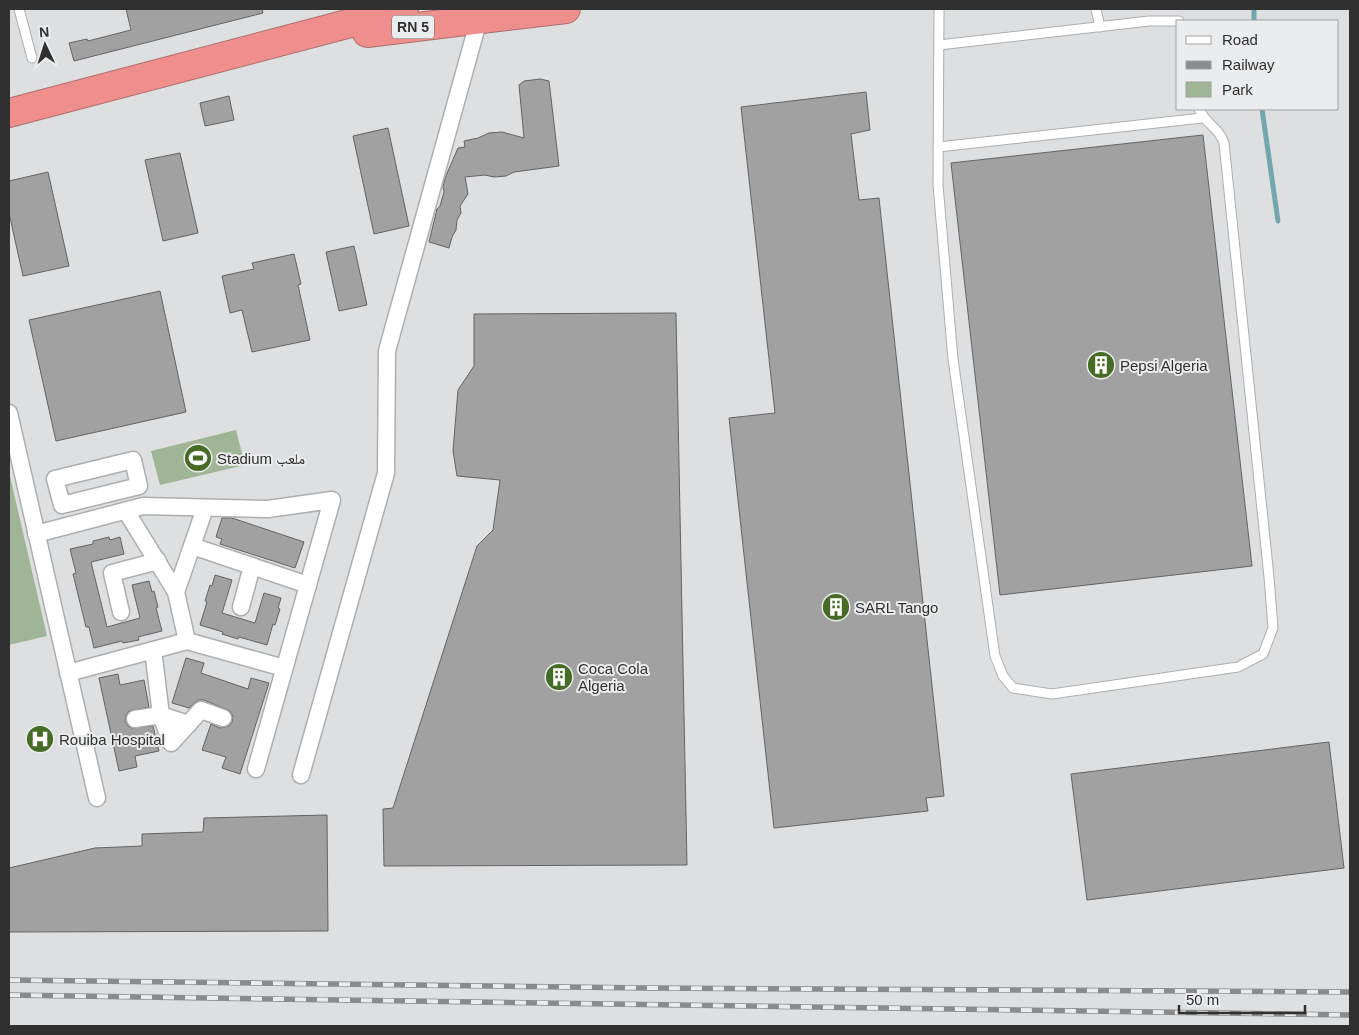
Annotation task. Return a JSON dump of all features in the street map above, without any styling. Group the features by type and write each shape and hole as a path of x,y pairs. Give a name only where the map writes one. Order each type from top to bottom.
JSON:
{"highway":[{"name":"RN 5","path":"9,113 404,9"},
{"name":"RN 5","path":"259,47 479,14 566,9"}],"street":[{"path":"301,775 386,473 387,351 479,14"},
{"path":"9,413 97,798"},
{"path":"133,460 139,486 62,505 55,479 95,469 133,460"},
{"path":"95,469 107,516"},
{"path":"36,534 143,506 268,510 332,500 256,769"},
{"path":"176,592 205,508"},
{"path":"126,511 176,592 186,641"},
{"path":"192,546 308,585"},
{"path":"121,612 112,572 158,562"},
{"path":"241,607 252,566"},
{"path":"68,672 186,641 284,668"},
{"path":"153,650 161,715 171,744 201,710 223,718"},
{"path":"135,719 161,715 189,724"}],"lane":[{"path":"19,9 32,58"},
{"path":"938,9 938,185 952,358 995,656 1003,676 1013,688 1052,694 1238,667 1263,654 1273,628 1224,144 1220,133 1202,118 1199,110"},
{"path":"1096,9 1100,28"},
{"path":"938,45 1149,22 1176,21"},
{"path":"938,147 1202,118"}],"green space":[{"name":"Stadium ملعب","path":"236,430 245,465 160,485 151,451"},
{"path":"9,472 47,636 9,645"}],"building":[{"path":"126,9 262,9 263,13 74,61 69,43 87,39 88,41 131,30"},
{"path":"540,79 549,81 559,166 514,172 506,176 494,177 485,175 465,177 468,194 460,206 461,213 457,220 456,230 449,248 429,242 437,209 440,206 444,192 445,178 458,148 465,147 464,141 489,133 502,132 524,138 519,85 524,81"},
{"name":"SARL Tango","path":"866,92 870,130 851,134 859,200 879,198 944,796 926,798 928,811 774,828 729,418 775,413 741,107"},
{"path":"229,96 234,120 205,126 200,103"},
{"path":"388,128 409,226 374,234 353,136"},
{"name":"Pepsi Algeria","path":"1203,135 1252,566 1000,595 951,163"},
{"path":"180,153 198,233 163,241 145,160"},
{"path":"48,172 69,266 23,276 9,213 9,181"},
{"path":"354,246 367,305 339,311 326,252"},
{"path":"294,254 301,284 298,285 310,340 252,352 242,310 230,313 222,276 254,269 252,263"},
{"path":"160,291 186,412 56,441 29,320"},
{"name":"Coca Cola Algeria","path":"676,313 687,865 384,866 383,809 393,808 477,546 493,530 500,480 457,476 453,451 458,390 474,366 474,314"},
{"path":"222,518 232,518 304,542 295,568 220,544 222,539 216,537"},
{"path":"109,537 110,540 120,537 124,554 91,562 107,627 140,618 132,585 149,581 152,592 154,591 162,631 138,637 139,640 123,643 122,641 94,648 89,627 86,627 73,574 76,573 70,549 93,544 93,541"},
{"path":"215,575 232,580 222,613 255,623 264,593 281,598 278,608 280,609 267,645 239,637 238,639 200,625 207,602 205,601"},
{"path":"186,658 204,663 201,673 248,689 251,678 269,683 240,774 222,768 226,757 202,750 211,724 220,728 229,726 232,722 233,717 230,711 204,700 198,700 189,708 172,703"},
{"path":"118,674 120,685 144,680 149,707 129,711 125,721 132,728 153,726 159,751 135,756 137,767 119,771 99,678"},
{"path":"1329,742 1344,868 1087,900 1071,774"},
{"path":"327,815 328,931 9,932 9,868 95,848 142,846 142,834 203,832 204,818"}],"waterway":[{"path":"1254,9 1254,20"},
{"path":"1262,110 1278,221"}],"railway":[{"path":"9,980 646,988 1350,992"},
{"path":"9,995 1350,1015"}],"place":[{"name":"Pepsi Algeria","path":"1101,365"},
{"name":"Stadium ملعب","path":"198,458"},
{"name":"SARL Tango","path":"836,607"},
{"name":"Coca Cola Algeria","path":"559,677"},
{"name":"Rouiba Hospital","path":"40,739"}]}
